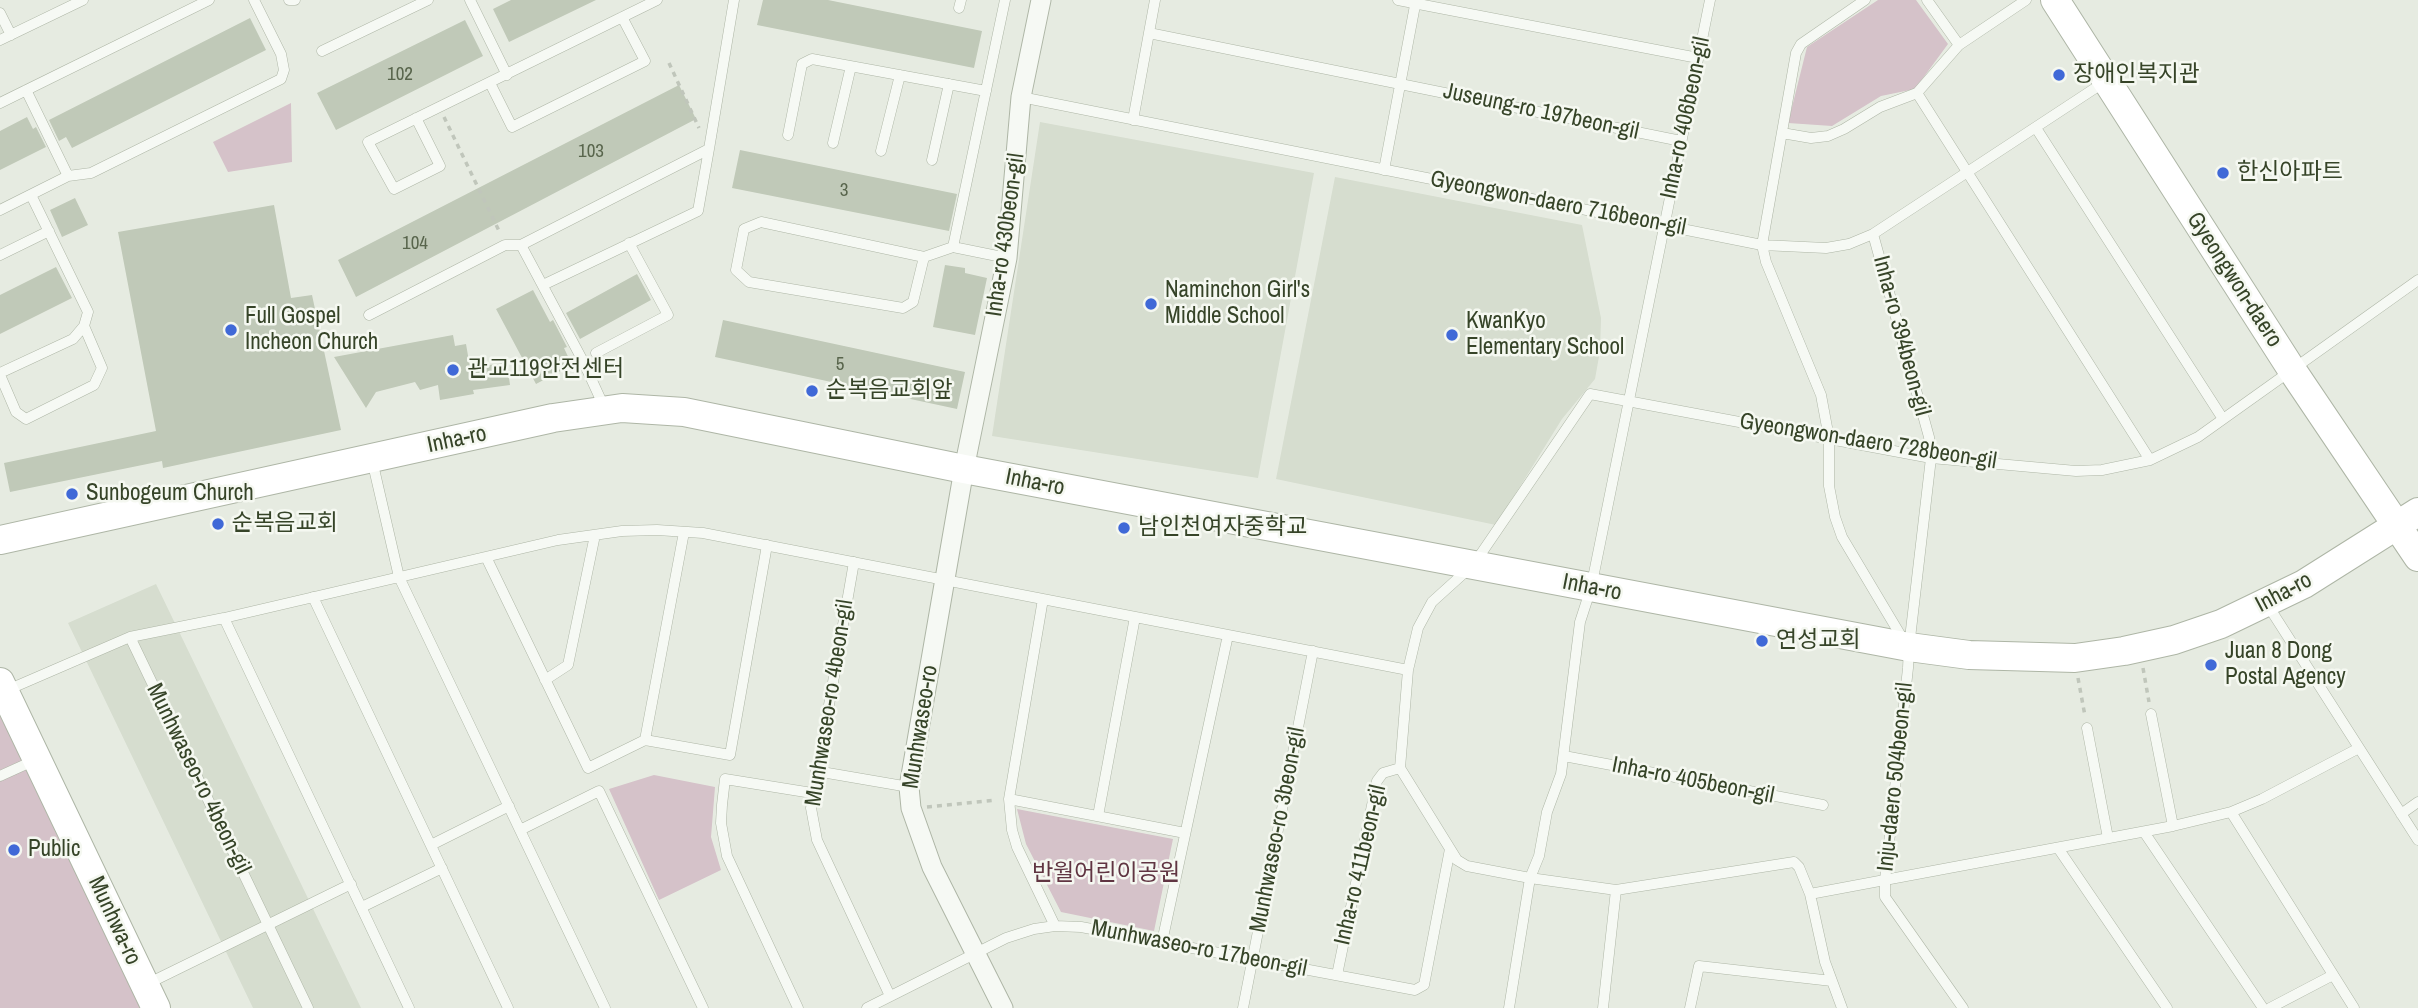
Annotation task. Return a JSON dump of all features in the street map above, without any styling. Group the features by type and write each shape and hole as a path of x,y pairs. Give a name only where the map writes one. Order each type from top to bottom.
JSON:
{"main road":[{"name":"Gyeongwon-daero","path":"2055,0 2292,370 2408,519 2418,557"},
{"name":"Inha-ro","path":"0,541 553,418 605,409 684,412 964,469 1909,648 1969,655 2075,658 2174,640 2221,624 2304,584 2408,519"},
{"name":"Munhwa-ro","path":"2,687 150,996"}],"street":[{"name":"Inha-ro 430beon-gil","path":"964,469 1007,258 1021,97 1041,0"},
{"name":"Munhwaseo-ro","path":"964,469 909,787 911,808 932,867 1003,1008"}],"lane":[{"path":"0,40 83,0"},
{"path":"0,103 209,0"},
{"path":"0,210 68,176 91,173 281,79 284,70 281,54 254,0"},
{"path":"289,0 295,0"},
{"path":"322,51 428,0"},
{"path":"470,0 507,75"},
{"path":"416,118 440,166 394,189 368,142 416,118 507,75 657,0"},
{"path":"543,285 698,211 734,0"},
{"path":"953,247 1005,0"},
{"path":"1133,120 1155,0"},
{"path":"1398,0 1698,58"},
{"name":"Inha-ro 406beon-gil","path":"1591,588 1710,0"},
{"path":"1865,0 1801,44 1796,53 1762,245 1766,262 1817,384 1829,438 1829,486 1835,517 1849,549 1909,648"},
{"path":"1927,0 1959,45"},
{"path":"1782,133 1811,138 1828,136 1880,107 1917,93 1959,45 2026,0"},
{"path":"1384,170 1415,2"},
{"path":"0,13 11,35"},
{"path":"490,83 512,127 645,61 622,17"},
{"name":"Juseung-ro 197beon-gil","path":"1149,33 1681,141"},
{"path":"788,135 802,64 812,59 986,91"},
{"path":"833,143 851,66"},
{"path":"881,151 900,75"},
{"name":"Gyeongwon-daero 716beon-gil","path":"1021,97 1762,245 1826,248 1849,244 1873,234 2106,81"},
{"path":"932,160 949,84"},
{"path":"26,90 68,176"},
{"path":"1917,93 2150,460"},
{"path":"2035,128 2223,419"},
{"path":"369,315 505,245 521,246 709,149"},
{"path":"31,195 88,312 84,326 73,338 0,374 16,412 26,419 94,385 102,368 84,326"},
{"path":"924,257 913,302 903,308 749,282 736,270 744,229 761,222 924,257 953,247 1007,258"},
{"path":"0,255 48,231"},
{"name":"Inha-ro 394beon-gil","path":"1873,234 1929,437 1931,457 1909,648"},
{"path":"596,353 668,315 629,243"},
{"path":"521,246 584,363 605,409"},
{"name":"Gyeongwon-daero 728beon-gil","path":"1628,401 1931,457 2076,471 2102,470 2150,460 2198,437 2418,280"},
{"path":"1474,565 1590,394 1628,401"},
{"path":"371,458 399,577 605,1008"},
{"path":"2,687 130,637 224,618 558,540 622,531 703,533 1408,670"},
{"path":"645,740 684,532"},
{"path":"545,680 568,664 595,535"},
{"path":"486,557 587,768 645,740 730,755 767,545"},
{"name":"Munhwaseo-ro 4beon-gil","path":"854,562 811,808 817,840 890,996"},
{"name":"Inha-ro 411beon-gil","path":"1474,565 1432,602 1418,628 1408,670 1400,768 1457,860 1467,866 1530,878 1616,890 1794,862 1799,867 1810,894 1825,962 1842,1008"},
{"path":"1510,1008 1530,878 1539,856 1547,812 1561,774 1580,622 1591,588"},
{"path":"313,597 508,1008"},
{"path":"1043,599 1009,799 1012,830 1017,847 1055,926"},
{"path":"2267,603 2418,840"},
{"path":"1098,816 1135,617"},
{"path":"224,618 409,1008"},
{"path":"1162,942 1228,635"},
{"name":"Munhwaseo-ro 4beon-gil","path":"130,637 308,1008"},
{"name":"Inju-daero 504beon-gil","path":"1909,648 1885,897 1963,1008"},
{"name":"Munhwaseo-ro 3beon-gil","path":"1242,1008 1312,651"},
{"path":"2151,714 2174,826"},
{"path":"2087,728 2108,838"},
{"path":"1810,894 2144,832 2231,812 2262,800 2359,747"},
{"name":"Inha-ro 405beon-gil","path":"1563,756 1823,806"},
{"path":"0,776 37,759"},
{"name":"Inha-ro 411beon-gil","path":"1337,975 1377,781 1383,774 1400,768"},
{"path":"816,771 909,787"},
{"path":"798,1008 727,856 721,823 726,779 812,793"},
{"path":"520,830 599,791 703,1008"},
{"path":"1009,799 1185,833"},
{"path":"2401,814 2418,802"},
{"path":"431,845 509,806"},
{"path":"2231,812 2354,1008"},
{"path":"2144,832 2263,1008"},
{"path":"2058,848 2167,1008"},
{"name":"Munhwaseo-ro 17beon-gil","path":"867,1008 1006,938 1055,926 1081,927 1415,990 1423,985 1450,849"},
{"path":"362,907 442,868"},
{"path":"150,996 268,925 351,884"},
{"path":"1602,1008 1616,890"},
{"path":"1690,1008 1699,966 1832,981"},
{"path":"2270,1008 2333,975"}],"path":[{"path":"669,63 709,149"},
{"path":"439,107 505,245"},
{"path":"2139,648 2151,714"},
{"path":"2075,658 2087,728"},
{"path":"911,808 1009,799"}],"shaded area":[{"name":"Naminchon Girl's Middle School","path":"1040,122 1314,173 1258,478 992,436"},
{"name":"KwanKyo Elementary School","path":"1335,177 1582,225 1601,318 1600,351 1595,379 1562,419 1496,525 1276,479"},
{"path":"156,584 361,1008 253,1008 68,623"}],"green space":[{"path":"1878,0 1916,0 1948,44 1915,89 1881,96 1832,126 1788,123 1807,47"},
{"path":"291,103 292,162 228,172 213,142"},
{"path":"0,701 148,1008 0,1008"},
{"path":"654,775 715,787 711,837 721,870 659,900 609,789"},
{"name":"반월어린이공원","path":"1017,809 1173,839 1154,931 1061,912 1026,844"}],"building":[{"path":"511,0 596,0 509,42 493,9"},
{"path":"763,0 828,0 982,31 974,68 757,25"},
{"path":"250,18 266,50 72,148 66,137 59,141 49,120"},
{"path":"465,20 483,56 336,130 317,93"},
{"path":"679,85 696,119 356,297 338,260"},
{"path":"27,117 33,129 36,127 46,147 0,170 0,131"},
{"path":"740,150 957,194 949,231 732,188"},
{"path":"75,198 88,225 62,237 50,210"},
{"path":"274,205 291,298 312,295 341,430 163,468 162,461 10,492 4,463 156,431 118,232"},
{"path":"945,265 965,268 965,273 987,278 975,335 933,327"},
{"path":"56,267 72,298 0,334 0,295"},
{"path":"637,274 651,300 580,339 566,313"},
{"path":"533,290 550,322 553,320 567,347 564,348 572,365 536,384 496,309"},
{"path":"723,320 965,372 957,409 715,357"},
{"path":"453,335 455,346 466,344 470,367 507,363 510,385 473,390 474,394 440,400 438,385 420,390 415,382 376,392 366,408 334,357"}],"place":[{"name":"장애인복지관","path":"2059,75"},
{"name":"한신아파트","path":"2223,173"},
{"name":"Naminchon Girl's Middle School","path":"1151,304"},
{"name":"Full Gospel Incheon Church","path":"231,330"},
{"name":"KwanKyo Elementary School","path":"1452,335"},
{"name":"관교119안전센터","path":"453,370"},
{"name":"순복음교회앞","path":"812,391"},
{"name":"Sunbogeum Church","path":"72,494"},
{"name":"순복음교회","path":"218,524"},
{"name":"남인천여자중학교","path":"1124,528"},
{"name":"연성교회","path":"1762,641"},
{"name":"Juan 8 Dong Postal Agency","path":"2211,665"},
{"name":"Public","path":"14,850"}]}
